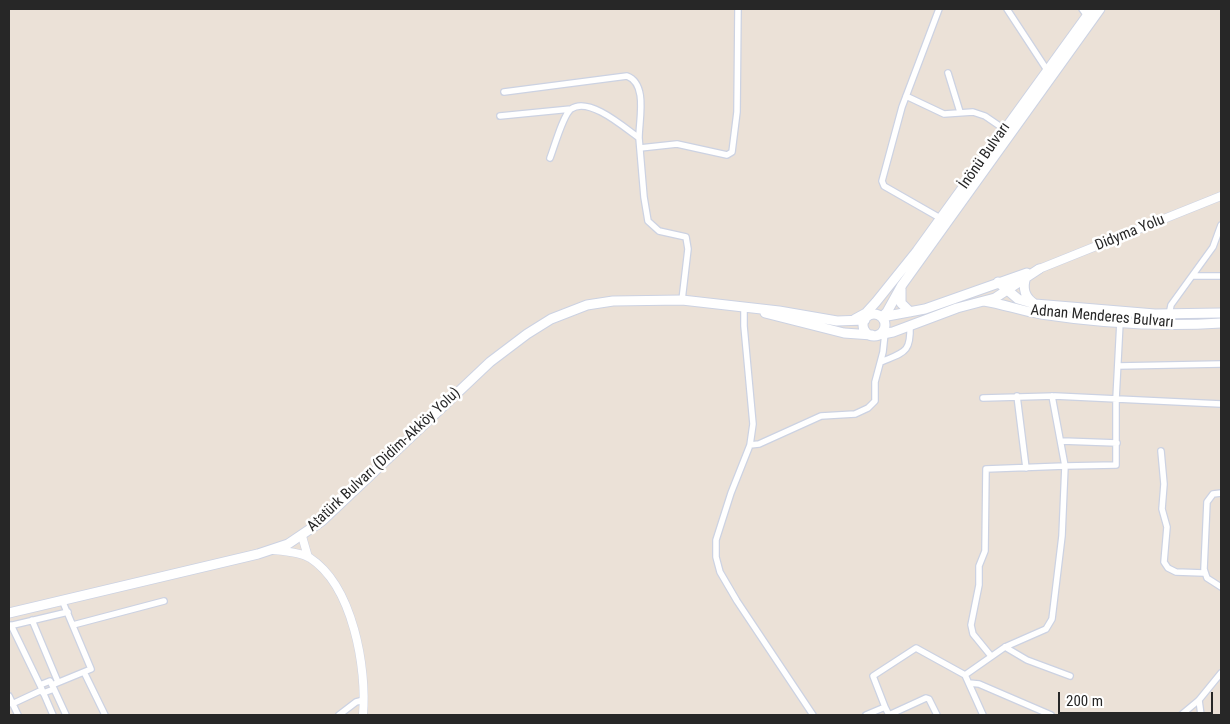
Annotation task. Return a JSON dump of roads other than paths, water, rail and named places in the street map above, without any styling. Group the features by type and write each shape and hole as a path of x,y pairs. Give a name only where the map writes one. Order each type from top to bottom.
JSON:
{"main road":[{"name":"İnönü Bulvarı","path":"882,317 887,312 902,285 1100,9"},
{"name":"İnönü Bulvarı","path":"876,302 940,218 1047,70 1087,11"},
{"path":"758,310 774,317 844,333 878,334 910,326 957,308 984,301 1008,290 1040,269"},
{"path":"758,310 850,321 868,317 882,317 910,312 1040,269"},
{"path":"1026,277 1025,292 1030,301 1035,304"},
{"name":"Adnan Menderes Bulvarı","path":"998,282 1018,300 1035,304 1168,314 1221,312"},
{"path":"902,285 901,303 910,312"},
{"path":"982,289 981,296 984,301"},
{"name":"Atatürk Bulvarı (Didim-Akköy Yolu)","path":"9,613 273,550 302,536 322,521 490,362 527,334 551,319 587,305 613,301 682,300 758,310"},
{"name":"Adnan Menderes Bulvarı","path":"984,301 1040,314 1120,322 1165,325 1221,324"},
{"path":"876,302 868,317 865,329 878,334"},
{"path":"850,321 860,317 876,302"},
{"path":"878,334 885,327 882,317"}],"street":[{"path":"640,148 671,144 728,155 732,152 737,112 738,9"},
{"path":"939,9 906,96 883,171 882,181 884,186 940,218"},
{"path":"1007,9 1047,70"},
{"path":"948,73 960,112"},
{"path":"504,92 627,76 635,80 640,90 639,138 648,221 659,231 686,238 688,249 682,300"},
{"path":"906,96 944,114 974,112 985,116 1004,129"},
{"path":"500,116 594,107 639,138"},
{"path":"550,158 571,109"},
{"name":"Didyma Yolu","path":"1040,269 1221,196"},
{"path":"1168,314 1175,300 1213,247 1220,229"},
{"path":"1194,276 1221,276"},
{"path":"744,308 753,424 750,446 731,494 716,540 716,557 720,572 736,601 813,715"},
{"path":"991,656 973,634 971,625 979,586 979,566 985,551 986,469 1116,465 1116,399 1120,322"},
{"path":"881,362 906,352 911,345 910,326"},
{"path":"750,446 821,416 855,414 868,408 874,401 875,382 881,362 878,334"},
{"path":"1118,366 1221,364"},
{"path":"1017,396 1026,468"},
{"path":"965,675 1005,647 1046,629 1052,619 1062,536 1065,466 1062,441 1052,396"},
{"path":"983,398 1052,396 1221,404"},
{"path":"1062,441 1117,443"},
{"path":"1161,451 1164,484 1162,509 1167,527 1164,562 1168,568 1176,572 1204,573"},
{"path":"1221,493 1213,494 1207,502 1204,573 1210,581 1221,587"},
{"path":"302,536 308,556 333,580 343,601 359,652 364,700 363,715"},
{"path":"273,550 308,556"},
{"path":"12,704 91,669 62,600"},
{"path":"73,625 164,601"},
{"path":"53,715 10,626 68,612"},
{"path":"32,620 58,682"},
{"path":"1005,647 1027,660 1070,676"},
{"path":"937,715 926,698 889,715 872,676 916,648 965,675 983,715"},
{"path":"84,672 105,715"},
{"path":"1181,715 1200,700 1221,673"},
{"path":"969,683 979,684 1051,715"},
{"path":"53,687 66,715"},
{"path":"9,696 18,715"},
{"path":"339,715 356,702 364,700"},
{"path":"1200,700 1201,715"},
{"path":"866,715 884,707"}]}
